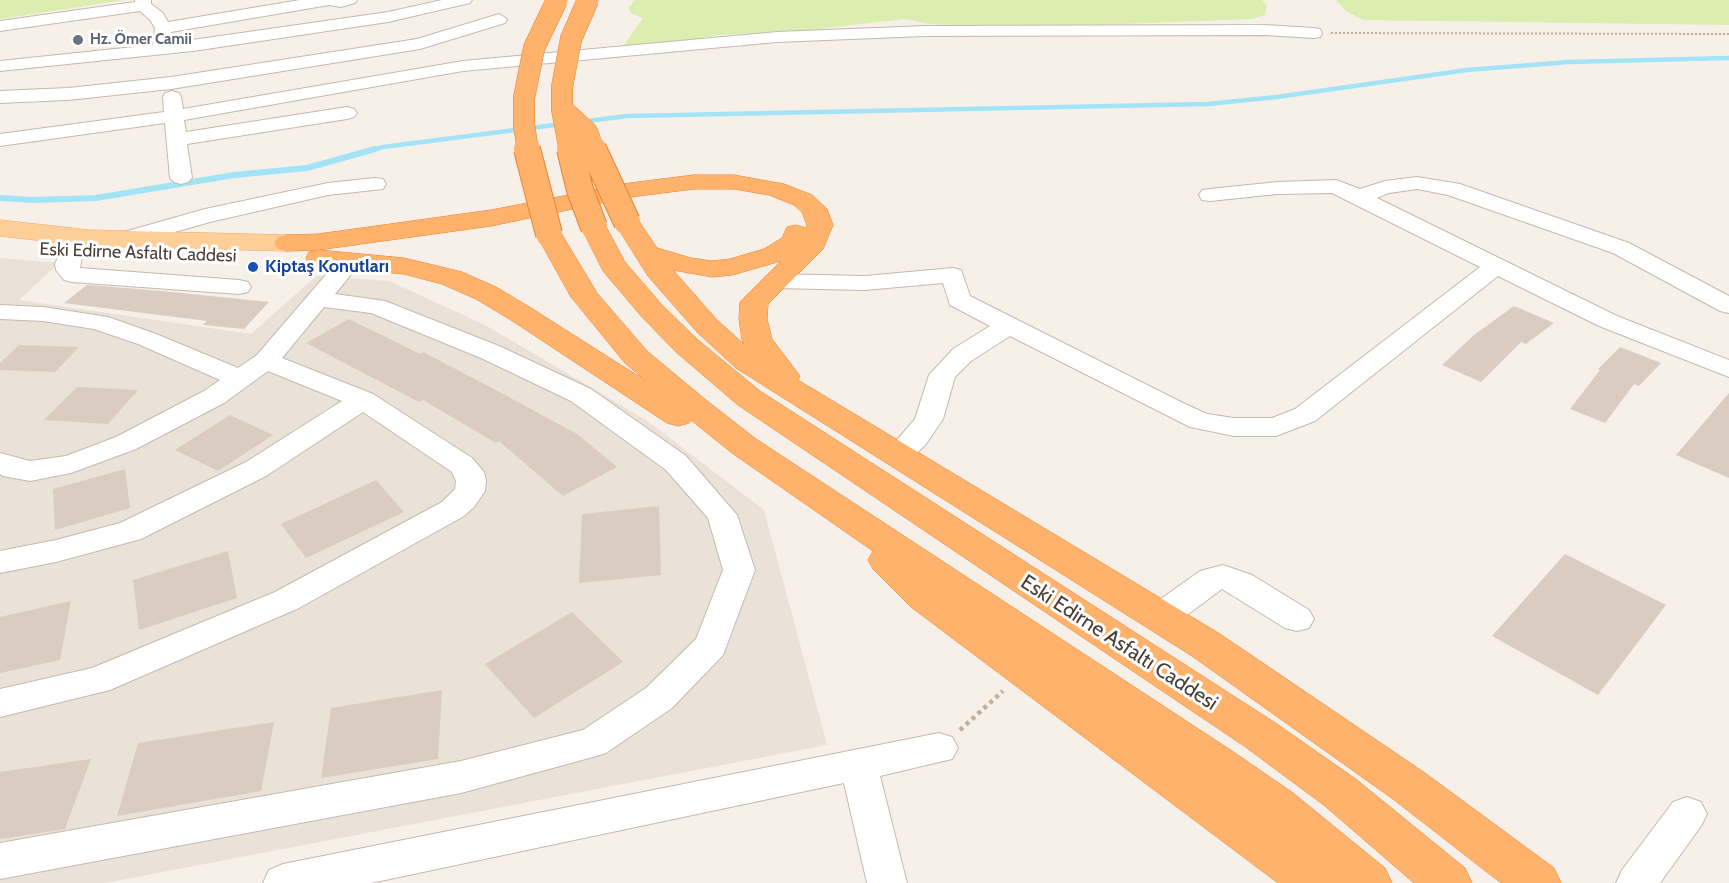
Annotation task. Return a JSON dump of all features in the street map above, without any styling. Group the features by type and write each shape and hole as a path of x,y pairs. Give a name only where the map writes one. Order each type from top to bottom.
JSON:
{"highway":[{"path":"557,0 534,48 528,76 524,111 528,154 549,234 585,297 636,357 744,446 1220,766 1277,807 1368,883"},
{"path":"588,0 571,39 562,87 562,109 580,190 594,227 613,265 652,311 722,377 898,455 1161,617 1206,645 1409,786 1537,883"},
{"path":"562,109 587,132 601,170 627,222 658,270 707,326 747,362 790,407"},
{"path":"282,250 318,242 491,218 630,190 694,182 734,182 775,189 803,200 814,209 820,225 810,249 754,302 753,319 757,340 771,360 790,407"},
{"path":"319,258 475,235 639,200 701,192 752,194 772,199 791,210 799,224 794,242 774,255 732,267 712,269 688,266 648,254"},
{"path":"282,250 319,258 414,268 452,278 486,293 673,413 715,435 744,446"},
{"name":"Eski Edirne Asfaltı Caddesi","path":"790,407 1341,792 1448,883"},
{"path":"824,500 924,597 1315,883"}],"main road":[{"name":"Eski Edirne Asfaltı Caddesi","path":"0,228 88,238 282,250"},
{"name":"Eski Edirne Asfaltı Caddesi","path":"0,245 71,252 282,250"}],"street":[{"path":"0,66 162,50 388,17 464,0"},
{"path":"163,28 337,1 388,17"},
{"path":"146,6 157,17 163,28 162,50 171,83 181,178"},
{"path":"0,26 146,6 172,8"},
{"path":"0,97 68,94 171,83 420,44 504,13 463,66"},
{"path":"388,17 395,48"},
{"path":"0,140 174,116 463,66 777,37 1092,30 1265,30 1314,33"},
{"path":"176,140 347,113"},
{"path":"1360,197 1385,187 1417,183 1452,189 1621,248 1729,306"},
{"path":"125,239 205,216 328,189 375,184"},
{"path":"1210,195 1277,188 1336,186 1608,321 1729,369"},
{"path":"71,252 67,264 72,275 239,287"},
{"path":"0,462 13,469 30,471 71,464 126,443 214,398 266,361 350,261"},
{"path":"774,281 865,284 953,275 959,300 1200,421 1234,428 1276,427 1305,415 1497,266"},
{"path":"0,861 461,777 593,742 659,698 711,646 739,570 722,515 675,463 581,395 490,352 376,306 320,299"},
{"path":"0,312 43,314 99,322 147,339 240,380"},
{"path":"898,455 916,438 929,419 942,375 962,355 1009,325"},
{"path":"0,703 98,680 287,600 453,509 470,491 469,472 462,465 363,400 266,361"},
{"path":"0,562 56,551 130,531 256,469 363,400"},
{"path":"1161,617 1211,579 1223,577 1241,583 1297,619"},
{"path":"283,883 939,748"},
{"path":"858,764 887,883"},
{"path":"1636,883 1687,814"}],"path":[{"path":"1314,33 1729,34"},
{"path":"939,748 1025,671"}],"shaded area":[{"path":"0,258 59,263 19,300 251,334 316,276 389,281 487,326 646,420 764,510 827,745 105,883 0,883"}],"green space":[{"path":"0,0 125,0 0,19"},
{"path":"635,0 1262,0 1267,6 1265,15 1252,19 1095,25 957,25 930,24 905,19 800,31 719,35 648,47 622,48 643,18 632,14 628,8"},
{"path":"1336,0 1729,0 1729,25 1363,20 1346,11"}],"building":[{"path":"87,285 269,302 244,329 203,325 207,321 64,303"},
{"path":"1514,306 1554,323 1526,344 1521,342 1481,382 1442,365 1474,335"},
{"path":"349,319 420,354 423,352 577,434 617,467 563,496 499,441 496,443 423,400 419,402 306,343"},
{"path":"19,345 79,347 55,372 0,370 0,363"},
{"path":"1620,347 1661,363 1639,386 1634,384 1605,423 1570,409 1600,370 1598,369"},
{"path":"77,387 138,390 108,424 44,420"},
{"path":"1729,393 1729,478 1676,455"},
{"path":"230,415 273,435 218,471 175,450"},
{"path":"125,469 130,508 55,530 53,489"},
{"path":"376,480 404,512 306,558 281,524"},
{"path":"659,506 661,575 579,583 582,514"},
{"path":"228,551 237,598 139,630 133,580"},
{"path":"1565,554 1666,605 1598,695 1492,636"},
{"path":"71,601 60,660 0,673 0,617"},
{"path":"572,612 623,662 534,718 485,664"},
{"path":"442,690 438,759 321,778 331,708"},
{"path":"274,722 261,791 117,816 138,743"},
{"path":"91,759 65,829 0,839 0,772"}],"waterway":[{"path":"580,122 627,116 1208,104 1277,97 1467,70 1569,62 1729,58"},
{"path":"369,151 383,147 562,124"},
{"path":"0,198 33,200 96,198 234,175 307,168 375,149"}],"place":[{"name":"Hz. Ömer Camii","path":"78,40"},
{"name":"Kiptaş Konutları","path":"253,267"}]}
